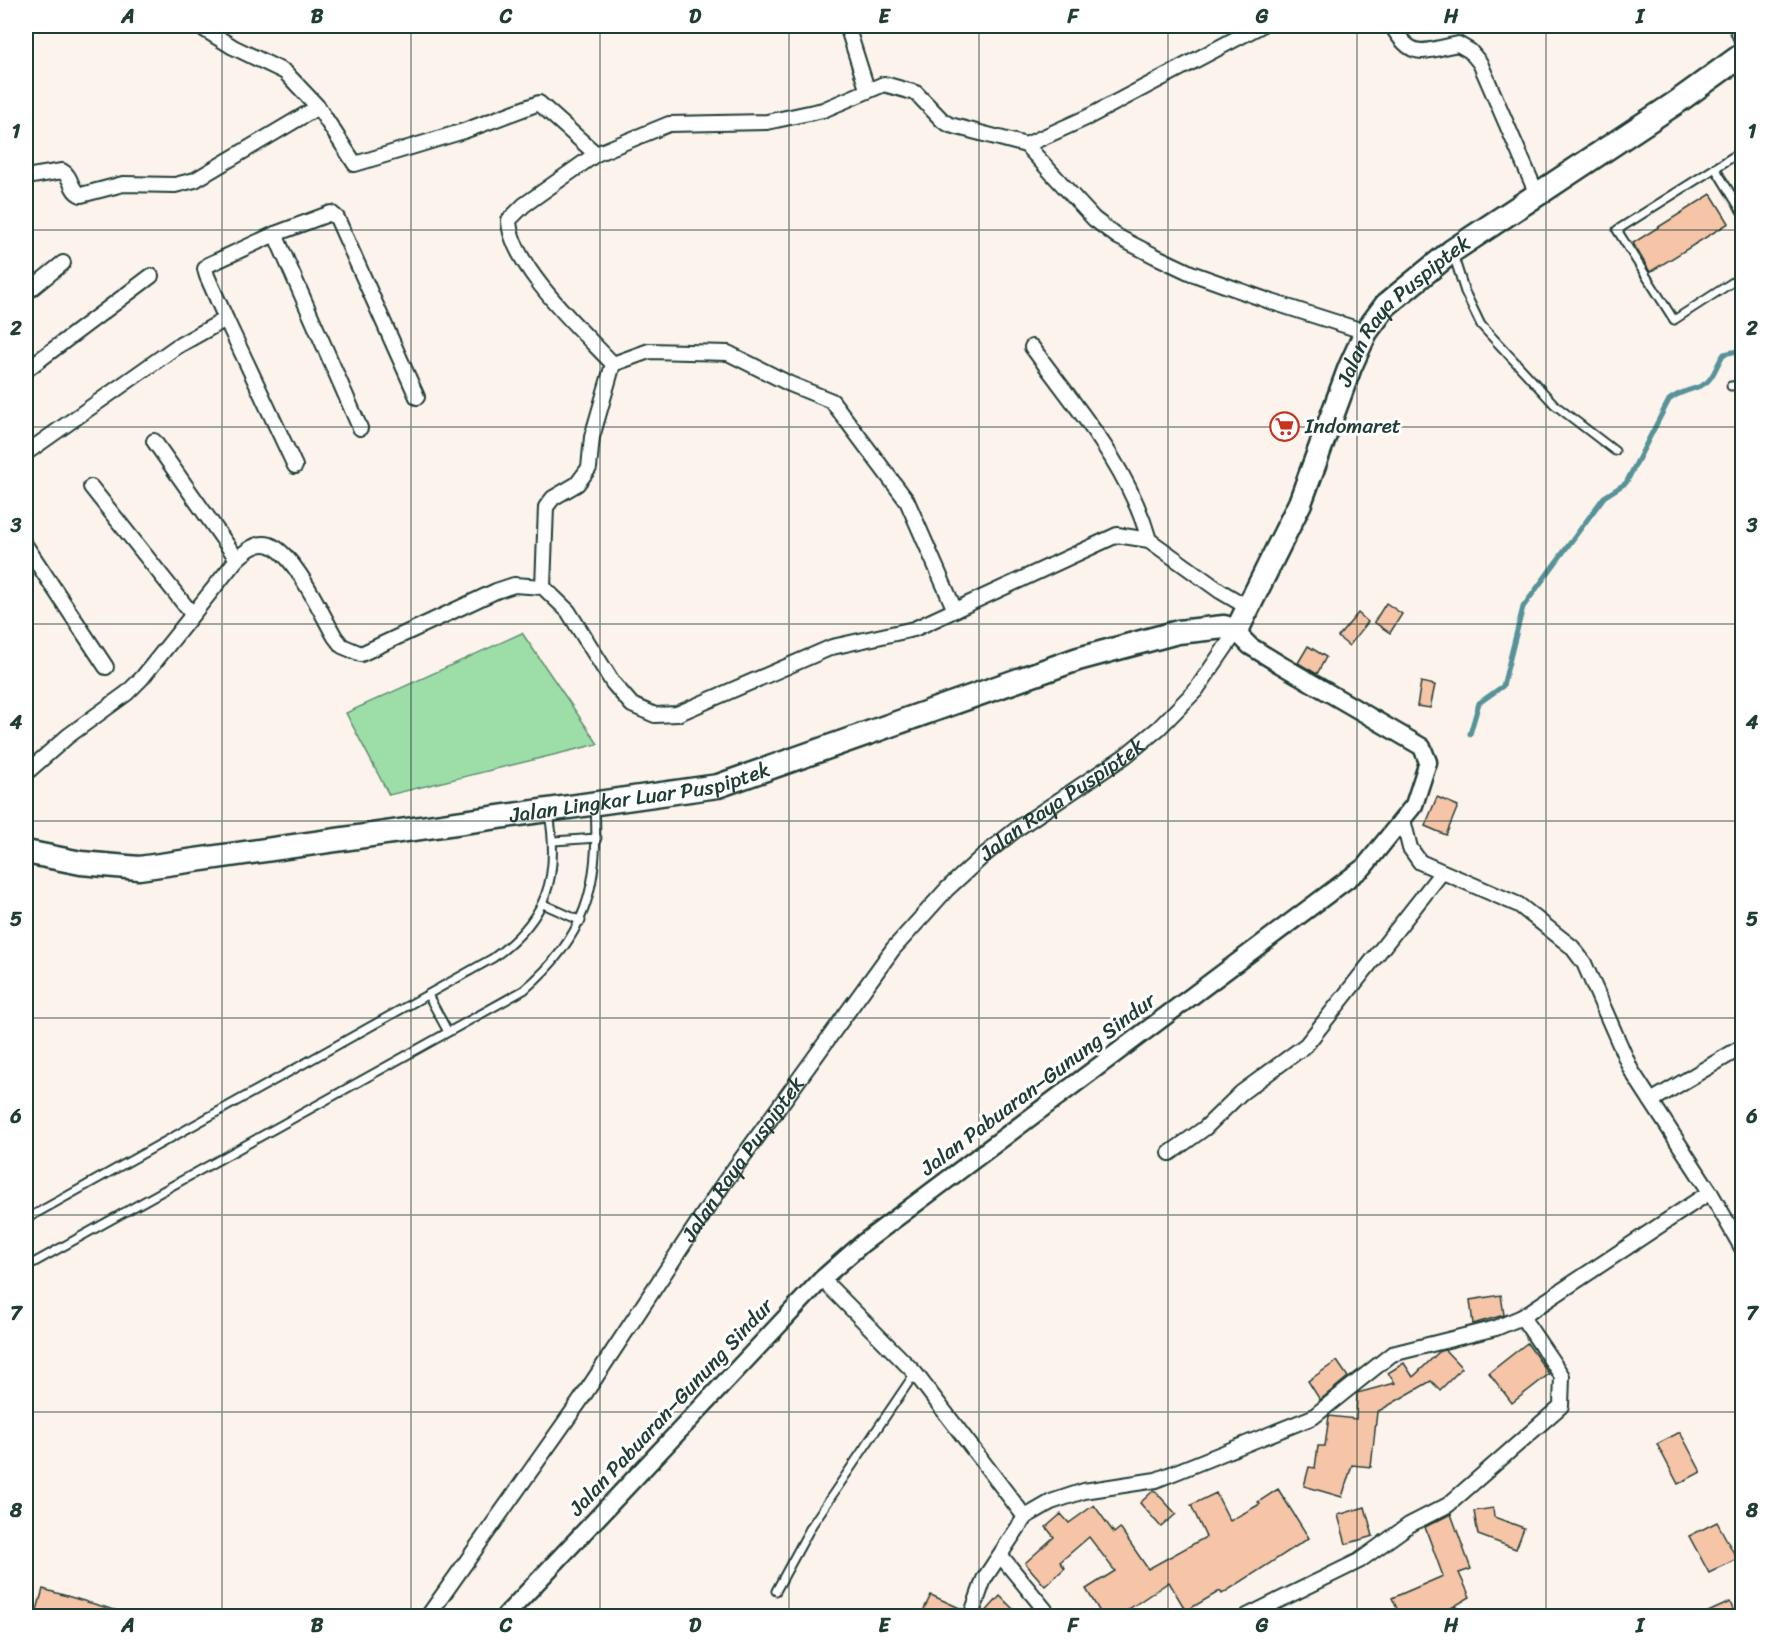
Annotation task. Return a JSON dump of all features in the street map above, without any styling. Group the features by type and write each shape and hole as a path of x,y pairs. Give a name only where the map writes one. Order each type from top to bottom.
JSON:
{"main road":[{"name":"Jalan Raya Puspiptek","path":"1236,632 1300,503 1321,442 1366,332 1386,305 1452,251 1536,192 1677,102 1743,55"},
{"name":"Jalan Lingkar Luar Puspiptek","path":"26,852 81,863 139,868 718,786 1078,659 1178,632 1224,627 1236,632"}],"street":[{"path":"199,26 233,47 285,72 318,106 355,164 464,131 539,103 596,154"},
{"path":"847,26 867,89"},
{"path":"1026,145 1088,117 1260,26"},
{"path":"1392,26 1404,45 1411,50 1423,51 1458,44 1470,51 1480,63 1536,192"},
{"path":"1736,26 1743,40"},
{"path":"613,364 535,278 516,246 509,224 512,215 596,154 669,124 767,123 823,110 867,89 884,84 903,87 916,93 943,121 950,125 1026,145 1094,219 1118,237 1191,273 1366,332"},
{"path":"26,177 62,171 68,175 73,190 81,195 123,184 175,184 195,180 318,106"},
{"path":"295,466 226,320 205,269 208,265 275,234 331,213 337,218 417,397"},
{"path":"275,234 360,428"},
{"path":"26,293 63,263"},
{"path":"26,370 151,276"},
{"path":"26,453 176,347 226,320"},
{"path":"1032,347 1121,470 1140,508 1149,540"},
{"path":"613,364 649,351 728,352 790,384 832,401 907,501 954,609"},
{"path":"543,587 546,507 554,498 577,484 589,468 592,437 613,364"},
{"path":"154,441 237,559"},
{"path":"91,487 192,614"},
{"path":"26,774 68,736 127,693 142,678 237,559 257,545 272,546 287,557 335,637 342,646 361,654 496,591 514,585 543,587 568,611 613,683 632,705 648,713 669,715 832,647 900,634 1104,539 1130,535 1149,540 1220,591 1249,608"},
{"path":"28,554 106,667"},
{"name":"Jalan Pabuaran–Gunung Sindur","path":"505,1617 822,1279 863,1243 1364,867 1414,806 1428,762 1422,747 1250,646 1236,632"},
{"name":"Jalan Raya Puspiptek","path":"428,1617 579,1401 724,1183 893,949 947,888 983,856 1018,828 1125,756 1159,728 1196,690 1236,632"},
{"path":"1403,820 1416,858 1442,872 1519,905 1572,947 1584,963 1620,1049 1743,1248"},
{"path":"1170,1153 1205,1128 1240,1093 1306,1045 1442,872"},
{"path":"1652,1101 1743,1047"},
{"path":"971,1617 984,1579 1025,1517 1068,1495 1156,1480 1299,1424 1328,1406 1392,1354 1496,1328 1522,1317 1710,1192"},
{"path":"822,1279 915,1373 1025,1517"},
{"path":"1246,1617 1359,1561 1409,1525 1448,1505 1561,1406 1562,1376 1522,1317"},
{"path":"1001,1556 1050,1617"}],"lane":[{"path":"1743,151 1617,231 1674,320 1743,276"},
{"path":"1715,168 1743,212"},
{"path":"1452,251 1465,292 1481,325 1555,405 1615,452"},
{"path":"1731,386 1743,385"},
{"path":"26,1266 524,990 551,967 581,921 592,887 597,838 595,805"},
{"path":"26,1219 493,958 515,942 532,924 543,904 551,870 554,841 548,811"},
{"path":"554,841 597,838"},
{"path":"543,904 581,921"},
{"path":"428,994 448,1032"},
{"path":"776,1591 817,1516 915,1373"}],"green space":[{"path":"522,633 598,744 389,795 346,713"}],"building":[{"path":"1711,194 1729,223 1650,272 1633,243"},
{"path":"1386,603 1402,614 1390,633 1374,622"},
{"path":"1358,613 1368,622 1349,646 1338,637"},
{"path":"1308,646 1326,657 1317,674 1298,663"},
{"path":"1421,682 1435,685 1430,708 1417,706"},
{"path":"1437,797 1458,806 1446,835 1425,826"},
{"path":"1501,1295 1504,1315 1473,1324 1470,1300"},
{"path":"1527,1343 1549,1374 1512,1403 1489,1373"},
{"path":"1445,1350 1462,1368 1440,1390 1431,1381 1377,1412 1371,1467 1352,1465 1342,1497 1304,1486 1309,1467 1315,1468 1318,1446 1325,1446 1329,1416 1356,1419 1357,1393 1395,1383 1388,1373 1404,1363 1413,1377 1440,1351"},
{"path":"1337,1361 1348,1377 1320,1400 1308,1381"},
{"path":"1680,1432 1701,1472 1678,1484 1657,1444"},
{"path":"1278,1489 1309,1538 1222,1594 1220,1591 1186,1611 1169,1582 1126,1611 1128,1617 1103,1617 1086,1589 1115,1571 1089,1537 1060,1562 1065,1568 1045,1586 1025,1563 1054,1537 1046,1527 1061,1514 1069,1523 1094,1505 1114,1533 1120,1528 1148,1569 1206,1537 1191,1505 1216,1493 1230,1521 1260,1504 1258,1502"},
{"path":"1154,1490 1176,1514 1161,1527 1140,1503"},
{"path":"1365,1507 1373,1536 1346,1544 1338,1515"},
{"path":"1493,1508 1494,1517 1524,1528 1516,1549 1478,1535 1474,1511"},
{"path":"1451,1514 1471,1569 1459,1573 1470,1597 1436,1617 1401,1617 1392,1598 1443,1576 1425,1527"},
{"path":"1717,1522 1737,1559 1709,1573 1689,1536"},
{"path":"43,1589 125,1613 125,1617 35,1617"},
{"path":"931,1595 964,1610 962,1617 933,1617 923,1611"},
{"path":"1000,1596 1021,1617 981,1617"},
{"path":"1730,1602 1736,1617 1697,1617"}],"waterway":[{"path":"1470,734 1479,703 1503,686 1523,607 1604,497 1626,483 1669,400 1707,382 1724,354 1742,350"}],"place":[{"name":"Indomaret","path":"1284,426"}]}
